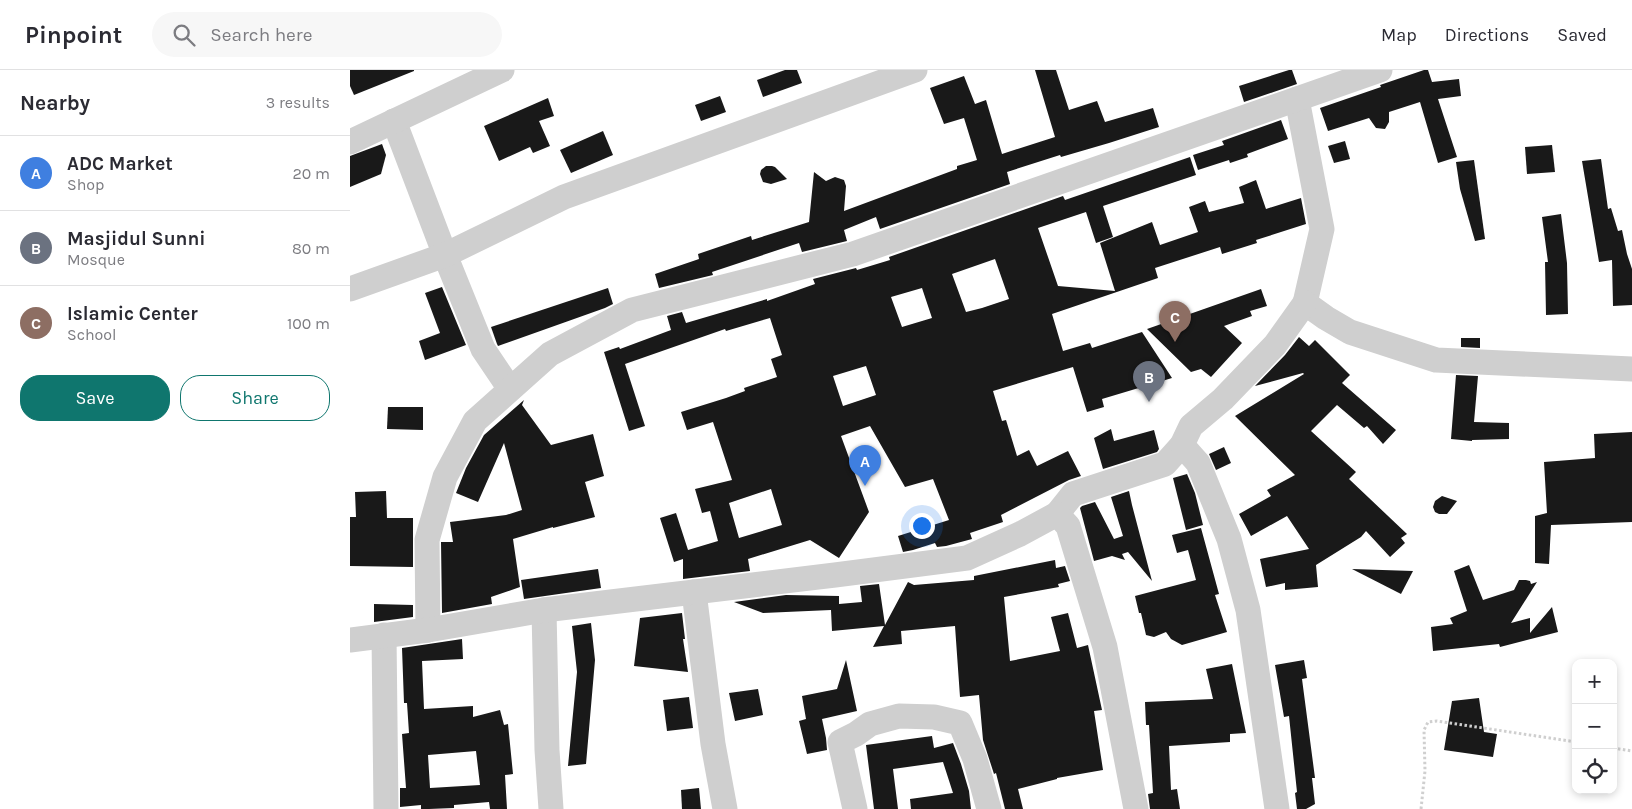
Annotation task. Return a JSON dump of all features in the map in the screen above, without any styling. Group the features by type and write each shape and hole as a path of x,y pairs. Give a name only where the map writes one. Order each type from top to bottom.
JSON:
{"street":[{"path":"350,142 502,70"},
{"path":"350,289 445,255 564,197 915,70"},
{"path":"428,630 427,540 445,476 475,421 550,354 632,310 853,254 1380,70"},
{"path":"350,640 428,630 544,610 967,558 1020,534 1057,514 1073,494 1165,464 1182,445 1191,426 1224,399 1275,345 1305,302 1322,228 1297,99"},
{"path":"394,121 445,255 484,349 510,389"},
{"path":"1305,302 1326,318 1350,332 1436,360 1632,369"},
{"path":"1182,445 1198,463 1229,539 1248,610 1277,809"},
{"path":"1057,514 1068,526 1105,647 1136,809"},
{"path":"694,592 714,744 725,809"},
{"path":"544,610 547,750 551,809"},
{"path":"384,635 386,809"},
{"path":"855,809 840,742 870,724 899,716 934,717 960,723 975,759 989,809"}],"path":[{"path":"1421,809 1425,771 1424,730 1428,722 1437,721 1572,741"},
{"path":"1617,749 1632,751"}],"building":[{"path":"350,70 414,71 354,95 350,86"},
{"path":"785,70 797,70 802,83 763,97 757,80"},
{"path":"1035,70 1056,70 1069,110 1097,101 1105,122 1153,108 1159,127 1007,172 1010,184 880,229 876,217 844,230 847,241 802,252 799,243 712,272 713,275 659,288 655,274 699,259 698,254 751,236 752,240 809,222 814,172 826,181 835,177 844,180 846,186 844,211 957,169 957,166 977,160 964,118 944,124 930,88 964,76 975,104 986,100 1002,154 1055,137"},
{"path":"1292,70 1297,84 1244,102 1239,86"},
{"path":"1428,70 1432,82 1459,79 1461,96 1438,99 1457,157 1438,163 1420,102 1389,112 1389,122 1385,129 1376,128 1369,118 1328,131 1320,108"},
{"path":"720,96 726,112 701,121 695,105"},
{"path":"548,98 554,116 539,121 550,146 533,153 530,147 499,161 484,126"},
{"path":"1281,120 1288,139 1247,154 1248,157 1230,163 1229,160 1198,170 1193,155 1224,145 1222,141"},
{"path":"603,131 613,155 571,173 560,150"},
{"path":"1345,141 1350,159 1334,163 1328,146"},
{"path":"382,144 386,155 381,174 350,187 350,156"},
{"path":"1552,145 1555,172 1527,174 1525,147"},
{"path":"1190,157 1196,175 1103,206 1113,237 1096,243 1086,212 1038,228 1058,286 1115,291 1100,243 1152,222 1160,245 1198,232 1189,207 1205,201 1209,212 1244,203 1239,187 1256,180 1266,209 1301,198 1306,224 1256,240 1257,243 1222,254 1220,247 1155,268 1158,278 1052,314 1063,351 1090,343 1092,348 1142,332 1172,378 1102,399 1104,407 1087,412 1073,367 993,391 1002,421 1006,420 1017,456 1029,450 1037,466 1068,451 1081,476 1069,480 1001,515 1003,522 970,533 972,539 937,547 935,543 903,552 898,536 949,520 933,479 905,487 870,426 841,436 869,512 839,558 810,540 748,559 750,571 683,579 683,559 674,562 660,518 676,513 688,550 718,541 710,511 702,513 695,489 732,480 713,422 687,430 681,412 726,398 745,391 744,388 777,377 771,359 782,355 770,318 726,331 725,329 625,364 645,426 629,431 604,352 619,347 620,349 671,330 667,316 682,312 686,323 767,299 767,301 815,284 813,279 856,268 857,270 890,260 889,257 1063,196 1065,200","holes":["995,259 1009,299 966,312 952,274","922,288 932,318 902,327 891,297","866,366 876,395 843,406 833,376","771,489 782,525 739,538 729,503"]},
{"path":"1601,159 1608,209 1611,208 1618,231 1622,230 1632,269 1632,305 1613,306 1612,260 1599,262 1582,161"},
{"path":"1474,160 1485,239 1475,241 1460,189 1456,162"},
{"path":"766,166 775,167 787,179 771,184 763,182 760,174 761,170"},
{"path":"1561,214 1567,263 1568,314 1546,315 1545,262 1548,262 1542,217"},
{"path":"442,287 466,345 425,360 419,341 440,333 425,293"},
{"path":"608,288 613,304 498,346 491,327"},
{"path":"1261,289 1267,306 1250,311 1252,316 1224,326 1242,343 1211,377 1201,369 1191,372 1147,329"},
{"path":"1299,337 1309,346 1315,340 1350,375 1342,383 1396,430 1383,444 1367,426 1364,428 1337,405 1311,431 1356,472 1349,479 1407,534 1401,538 1405,543 1390,557 1366,531 1361,537 1316,565 1318,587 1285,590 1285,583 1266,587 1260,559 1309,549 1287,516 1251,536 1239,514 1271,496 1267,490 1295,475 1235,416 1304,374 1255,386 1285,355"},
{"path":"1461,338 1480,338 1480,348 1461,347"},
{"path":"1456,375 1478,376 1474,422 1509,423 1509,439 1472,441 1451,439"},
{"path":"524,400 522,405 551,445 593,434 604,476 585,482 595,517 513,539 520,587 491,597 492,604 442,613 441,542 453,542 450,522 506,515 522,510 504,443 478,502 456,493 466,468 484,435"},
{"path":"388,407 423,407 423,430 387,429"},
{"path":"1111,429 1114,441 1154,430 1159,449 1157,452 1103,469 1094,438"},
{"path":"1632,432 1632,522 1551,525 1549,564 1535,563 1535,516 1547,513 1544,462 1595,458 1594,434"},
{"path":"1224,447 1231,463 1216,470 1209,454"},
{"path":"1187,474 1195,493 1203,525 1186,530 1173,478"},
{"path":"386,491 387,518 413,518 413,567 350,566 350,517 356,517 355,492"},
{"path":"1129,491 1152,581 1128,552 1122,554 1125,560 1112,556 1094,561 1080,508 1095,502 1114,539 1123,536 1111,497"},
{"path":"1442,496 1457,501 1447,514 1435,512 1433,507 1435,501"},
{"path":"1201,528 1219,594 1215,595 1227,632 1182,645 1171,639 1166,632 1154,637 1146,635 1135,596 1196,580 1188,550 1177,553 1172,535"},
{"path":"1055,560 1056,568 1065,566 1070,581 1058,584 1059,587 1004,597 1010,661 1060,651 1051,617 1068,613 1077,648 1088,645 1102,710 1094,711 1103,770 1057,778 1018,789 1023,809 1005,809 996,773 994,774 983,740 979,695 960,697 955,626 901,631 902,644 873,647 884,626 832,631 831,610 763,613 734,602 786,595 839,596 839,604 862,602 860,586 879,584 885,625 908,582 914,585 974,580 974,576"},
{"path":"1469,565 1483,600 1514,590 1519,580 1530,581 1531,584 1537,582 1511,623 1530,618 1530,633 1552,607 1558,632 1500,647 1499,644 1433,651 1431,627 1453,624 1450,618 1467,611 1454,571"},
{"path":"598,569 601,588 524,599 521,580"},
{"path":"1352,569 1413,571 1401,594"},
{"path":"374,604 413,605 413,617 374,622"},
{"path":"682,613 685,639 683,639 688,672 634,666 640,618"},
{"path":"591,623 595,660 586,764 568,766 577,672 572,626"},
{"path":"462,639 463,659 422,661 424,709 473,706 473,717 500,710 504,725 508,724 513,774 505,775 507,809 490,809 489,802 454,805 454,808 421,809 421,805 400,807 400,788 406,788 402,734 409,733 407,703 404,703 402,648","holes":["476,751 480,785 430,788 428,755"]},
{"path":"846,660 857,711 822,719 827,750 807,754 799,721 806,719 802,696 837,689"},
{"path":"1304,660 1307,678 1302,679 1315,778 1312,778 1315,804 1306,809 1297,809 1289,716 1284,717 1275,665"},
{"path":"1232,664 1246,733 1230,734 1230,742 1169,746 1171,790 1177,789 1180,809 1150,809 1148,794 1153,793 1149,725 1146,725 1145,702 1213,699 1206,669"},
{"path":"758,689 763,715 735,721 729,693"},
{"path":"689,697 693,728 667,731 663,700"},
{"path":"1479,698 1484,732 1497,734 1493,757 1444,750 1452,701"},
{"path":"932,736 934,748 953,743 969,791 971,809 911,809 910,799 953,793 943,762 893,769 898,809 874,809 866,745"},
{"path":"699,788 701,809 682,809 681,790"}],"place":[{"name":"Islamic Center","path":"1175,342"},
{"name":"Masjidul Sunni","path":"1149,402"},
{"name":"ADC Market","path":"865,486"}]}
